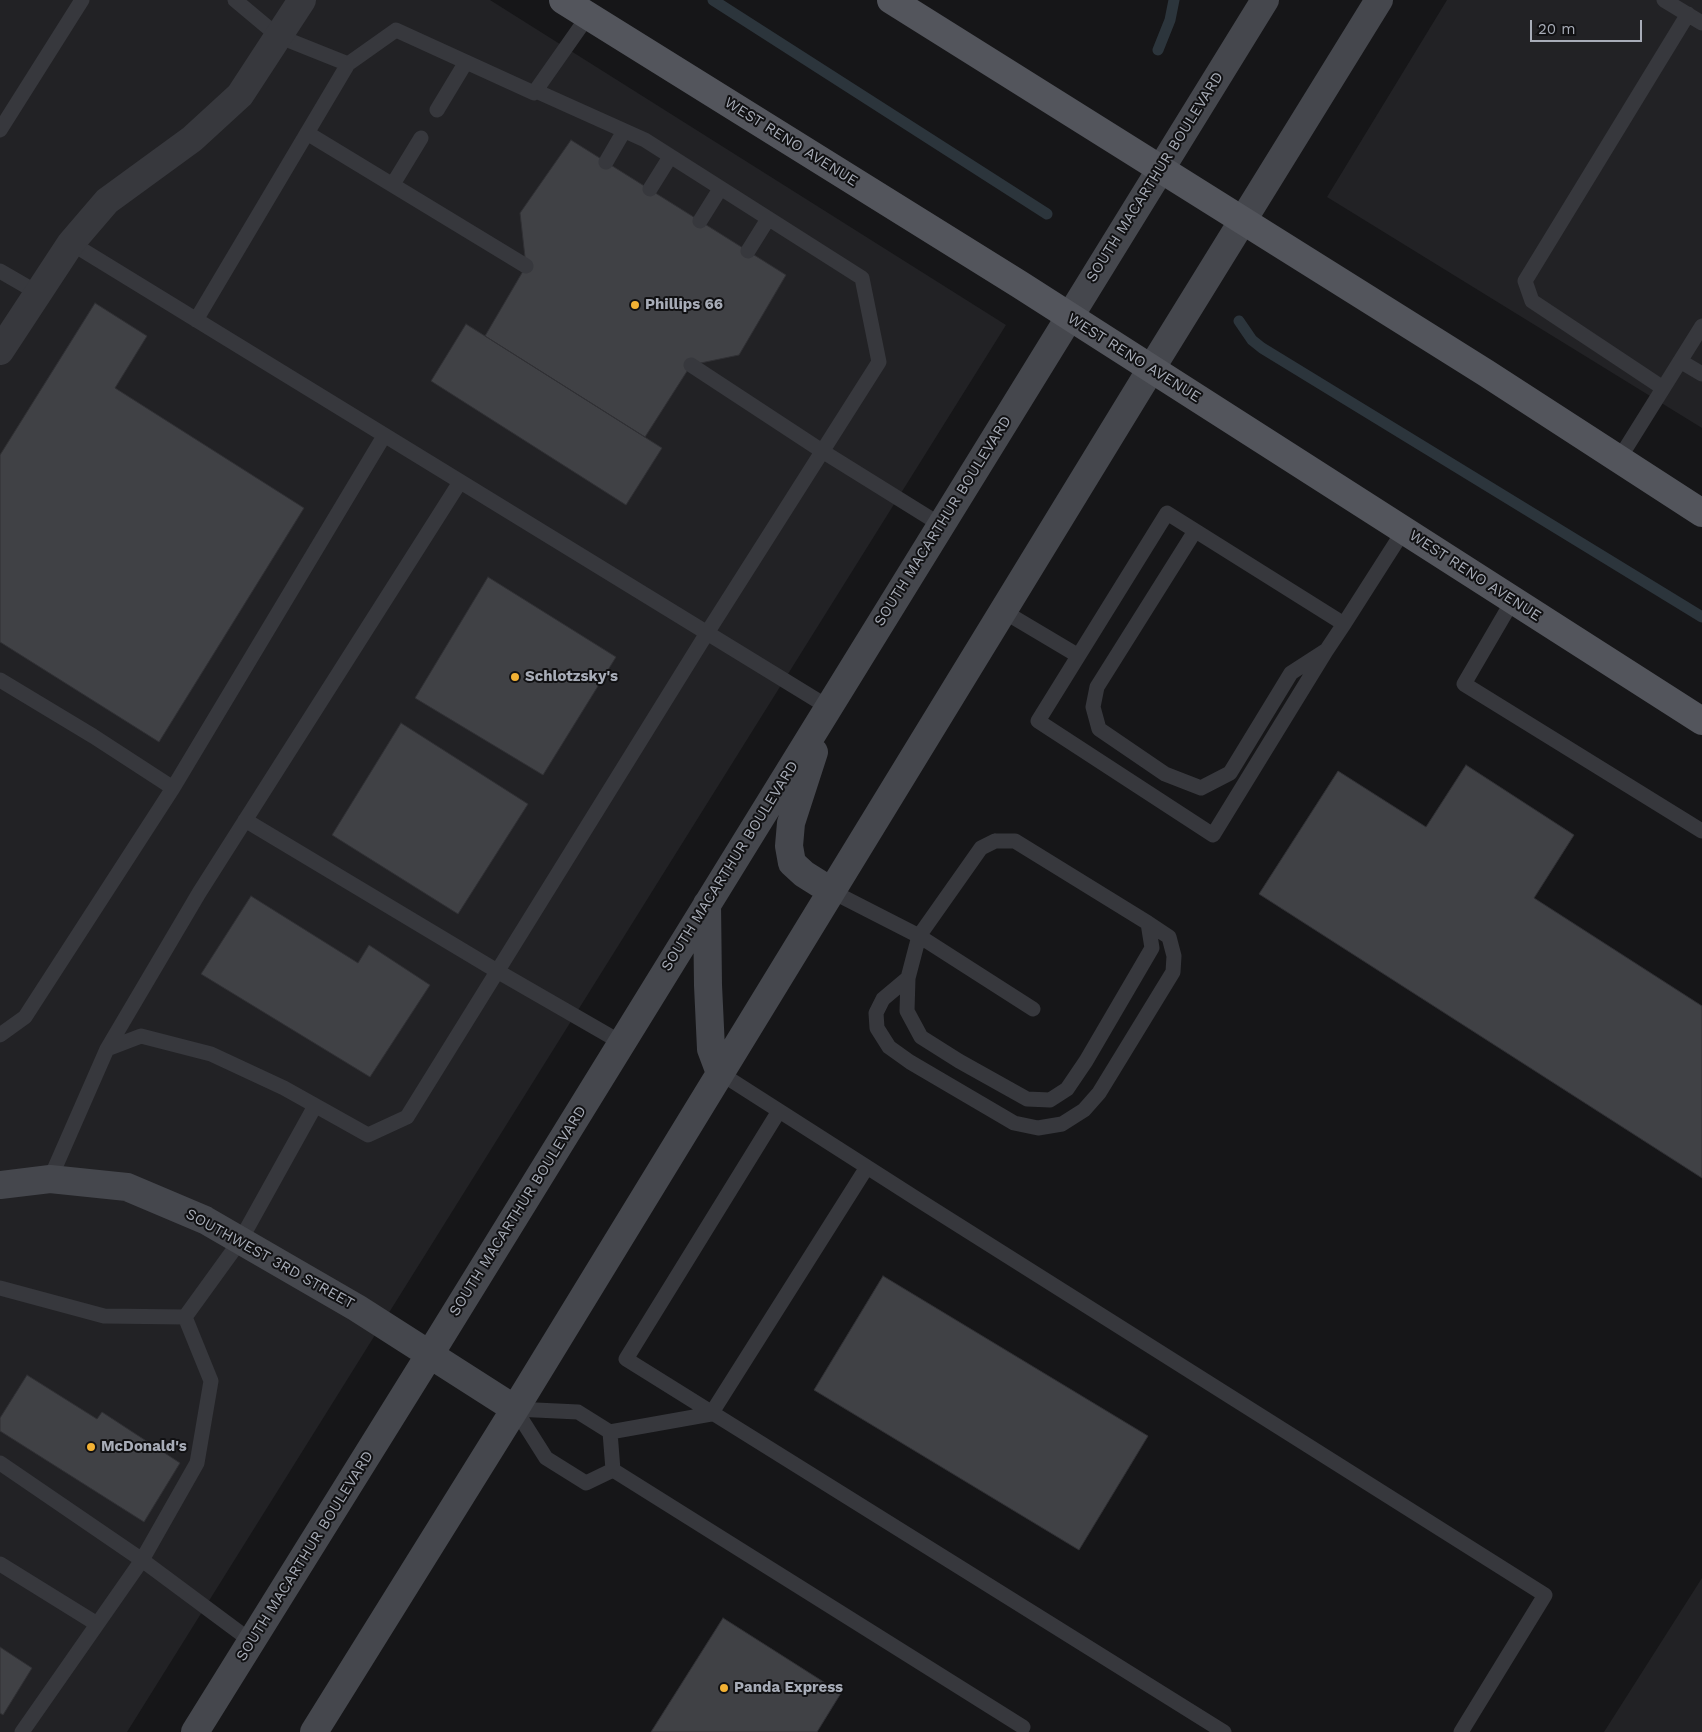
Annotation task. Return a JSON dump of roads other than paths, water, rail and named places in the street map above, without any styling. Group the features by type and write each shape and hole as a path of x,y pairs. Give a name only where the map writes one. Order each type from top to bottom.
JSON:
{"main road":[{"name":"WEST RENO AVENUE","path":"563,0 1151,368 1702,721"},
{"path":"891,0 1486,373 1702,512"},
{"name":"SOUTH MACARTHUR BOULEVARD","path":"195,1732 622,1043 1068,316 1265,0"},
{"path":"314,1732 515,1409 1151,368 1379,0"},
{"path":"828,707 791,823 789,846 792,863 804,874 831,891"},
{"path":"707,904 711,1049 720,1072"},
{"name":"SOUTHWEST 3RD STREET","path":"0,1185 50,1179 127,1187 205,1220 357,1308 515,1409"}],"street":[{"path":"0,351 71,243 107,201 192,139 240,95 302,0"}],"lane":[{"path":"0,130 82,0"},
{"path":"235,0 278,36 348,64"},
{"path":"1664,0 1702,23"},
{"path":"1663,388 1532,301 1525,281 1688,14"},
{"path":"536,91 588,16"},
{"path":"107,1049 141,1036 211,1054 284,1088 368,1135 407,1117 707,633 879,362 862,278 645,140 536,91 534,93 396,30 348,64 196,320"},
{"path":"438,110 466,62"},
{"path":"606,162 624,132"},
{"path":"308,133 526,266"},
{"path":"393,184 421,138"},
{"path":"650,190 670,157"},
{"path":"700,221 720,188"},
{"path":"748,251 768,219"},
{"path":"71,243 828,707"},
{"path":"0,271 38,293"},
{"path":"1619,459 1702,326"},
{"path":"1680,361 1702,374"},
{"path":"691,365 822,451 941,525"},
{"path":"0,1035 25,1017 173,788 384,436"},
{"path":"50,1179 107,1049 245,820 460,482"},
{"path":"1344,624 1167,513 1038,721 1214,835 1326,651 1344,624 1404,530"},
{"path":"1195,531 1097,687 1093,707 1098,729 1165,774 1202,788 1230,773 1291,673 1326,651"},
{"path":"1513,600 1464,684 1702,831"},
{"path":"1003,611 1077,656"},
{"path":"0,680 101,741 173,788"},
{"path":"245,820 497,971 622,1043"},
{"path":"908,978 883,999 876,1014 877,1028 889,1046 910,1062 1014,1123 1038,1128 1062,1124 1084,1110 1098,1093 1173,972 1174,956 1169,937 1148,923 1015,841 995,841 981,848 919,936 908,978 907,1010 921,1037 1027,1100 1050,1100 1067,1089 1086,1061 1152,948 1148,923"},
{"path":"831,891 919,936 1033,1009"},
{"path":"720,1072 867,1167 1545,1595 1461,1732"},
{"path":"184,1317 240,1240 315,1106"},
{"path":"779,1111 626,1360 1224,1732"},
{"path":"515,1409 578,1412 610,1432 711,1414 867,1167"},
{"path":"0,1288 104,1316 184,1317"},
{"path":"22,1732 142,1560 197,1463 211,1381 184,1317"},
{"path":"515,1409 546,1458 586,1483 613,1470"},
{"path":"610,1432 613,1470"},
{"path":"0,1463 142,1560 251,1641"},
{"path":"613,1470 1022,1727"},
{"path":"0,1564 97,1624"}],"waterway":[{"path":"713,0 1047,214"},
{"path":"1158,50 1170,20 1174,0"},
{"path":"1239,321 1252,340 1262,348 1702,617"}],"place":[{"name":"Phillips 66","path":"635,305"},
{"name":"Schlotzsky's","path":"515,677"},
{"name":"McDonald's","path":"91,1447"},
{"name":"Panda Express","path":"724,1688"}]}
